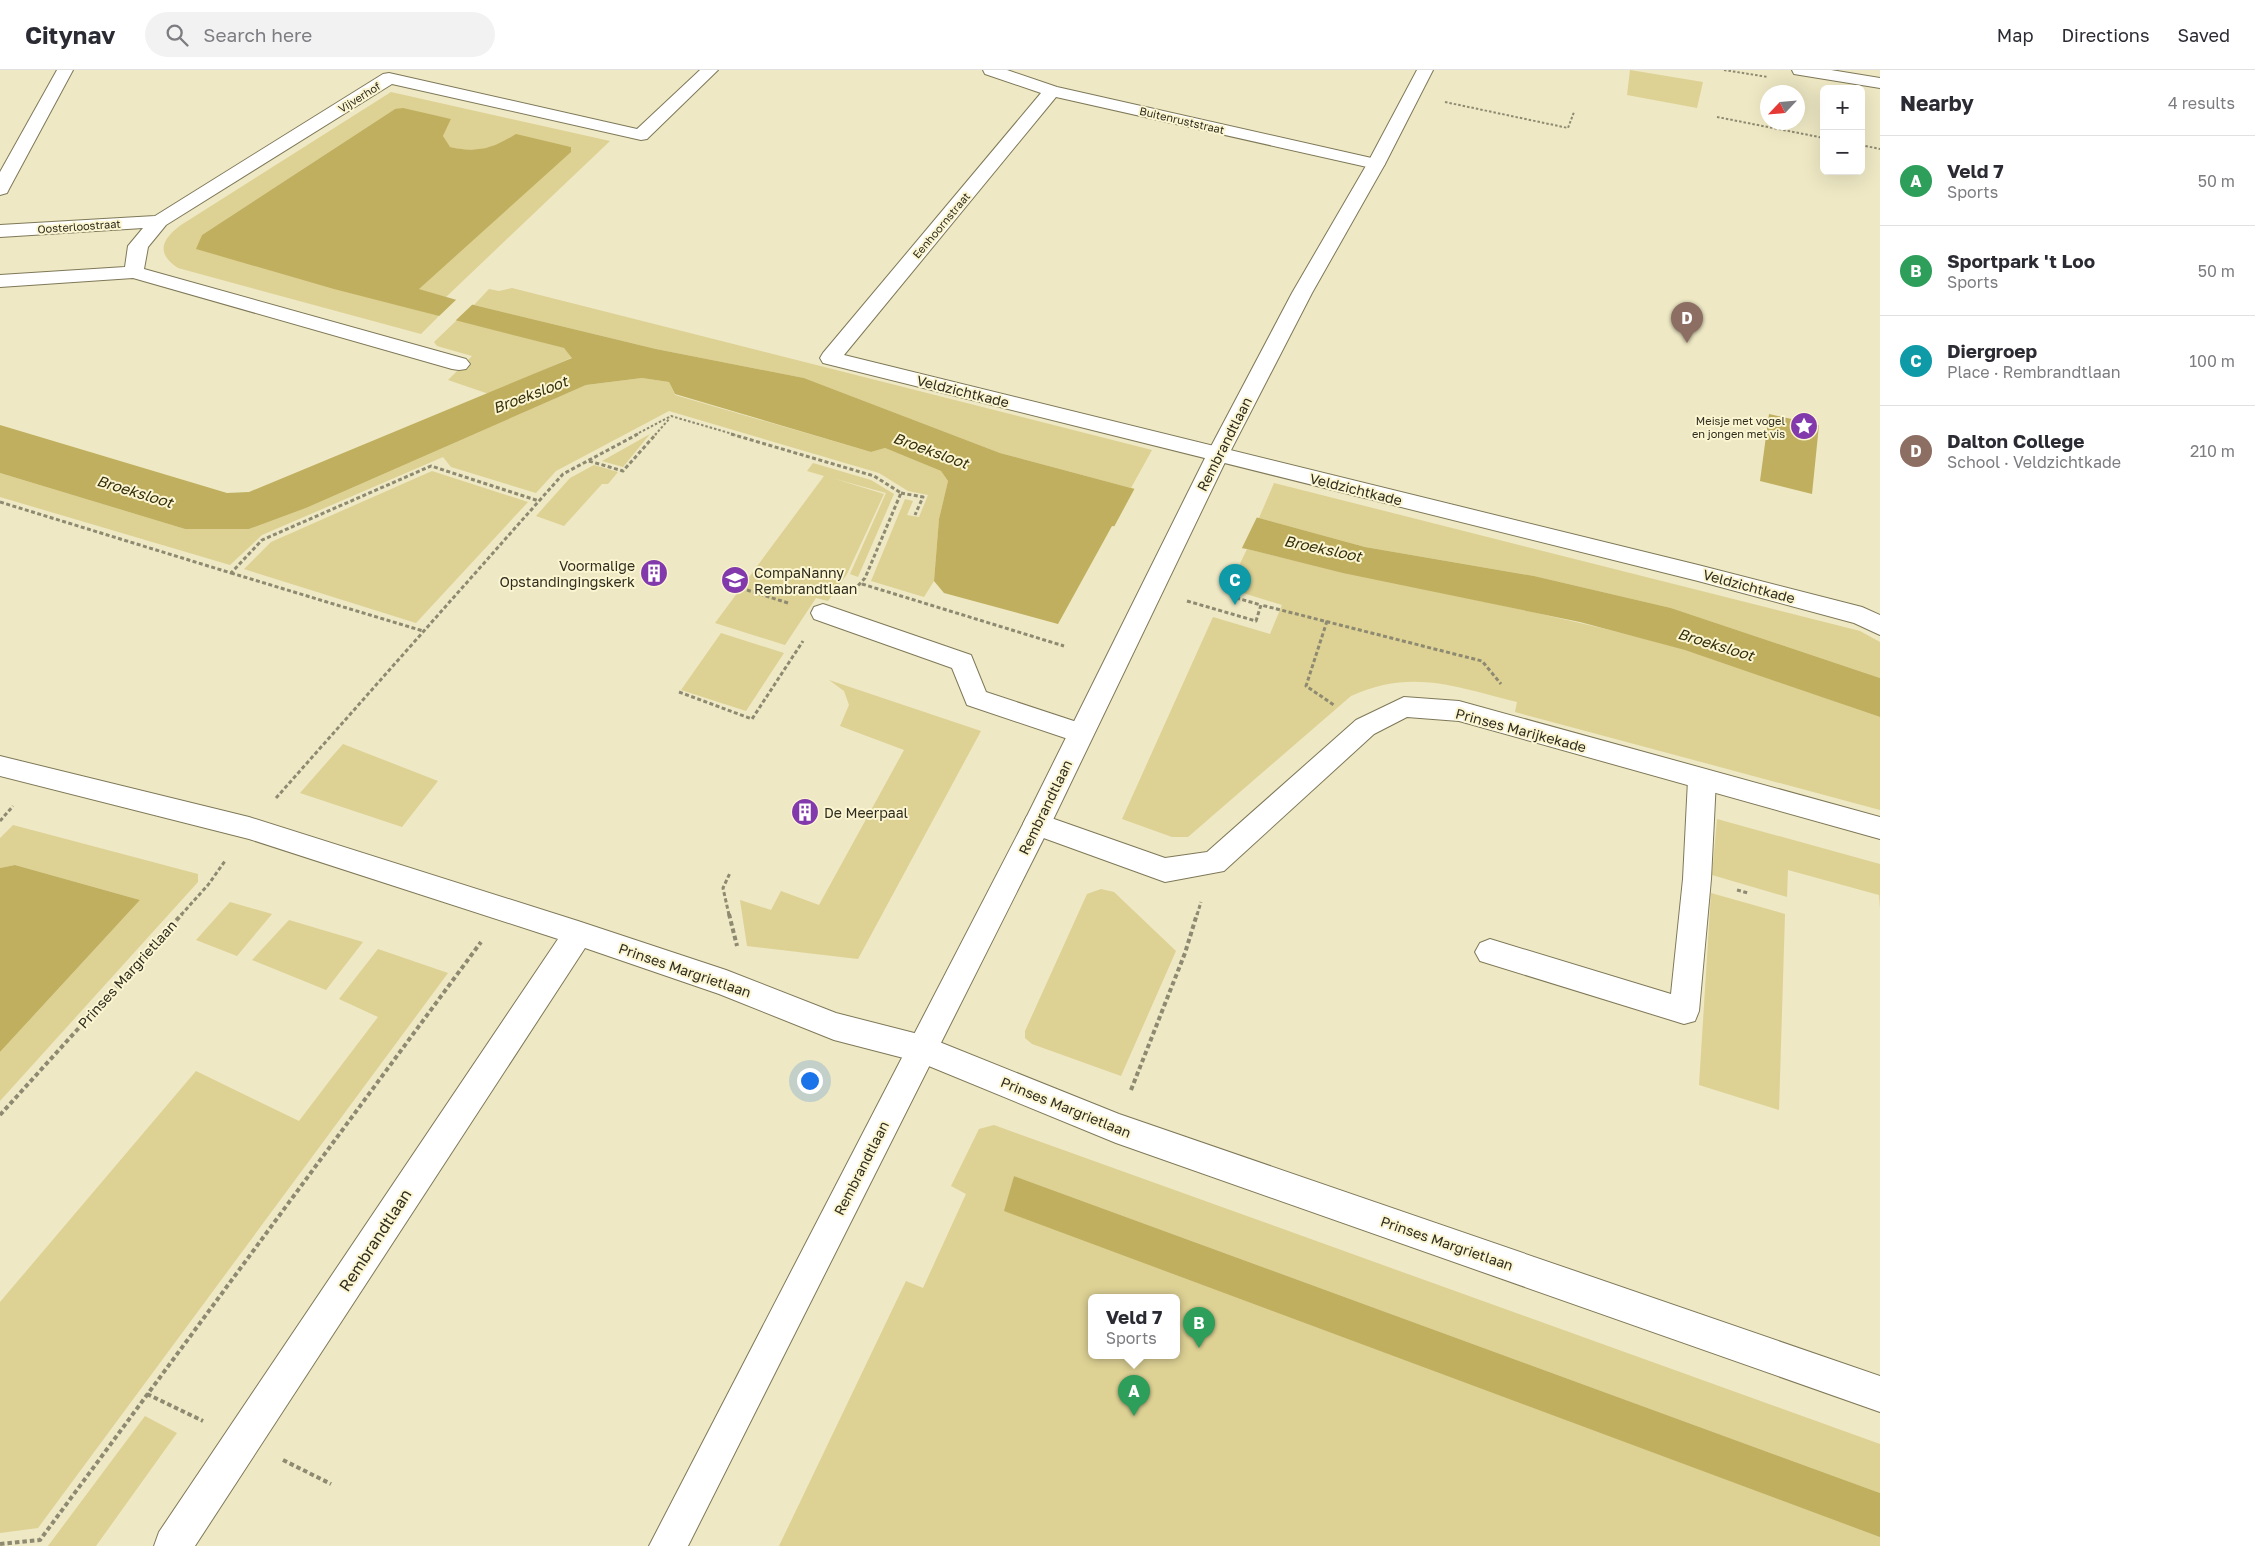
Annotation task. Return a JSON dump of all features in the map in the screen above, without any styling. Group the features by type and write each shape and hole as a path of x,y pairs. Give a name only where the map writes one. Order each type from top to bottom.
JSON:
{"street":[{"path":"0,188 65,70"},
{"name":"Vijverhof","path":"134,272 138,246 159,221 390,74 641,135 710,70"},
{"name":"Buitenruststraat","path":"991,70 1052,91 1376,164"},
{"name":"Rembrandtlaan","path":"668,1546 1037,824 1218,454 1302,293 1376,164 1410,95 1425,70"},
{"path":"1800,70 1880,82"},
{"name":"Eenhoornstraat","path":"830,358 1052,91"},
{"name":"Oosterloostraat","path":"0,231 159,221"},
{"path":"0,281 134,272 459,364"},
{"name":"Veldzichtkade","path":"830,358 1698,573 1862,616 1880,626"},
{"path":"822,613 962,662 976,698 1080,733"},
{"name":"Prinses Marijkekade","path":"1214,863 1365,727 1404,707 1459,711 1880,828"},
{"name":"Prinses Margrietlaan","path":"0,766 249,828 578,933 726,983 834,1026 922,1048 1116,1128 1880,1394"},
{"path":"1490,952 1684,1011 1697,879 1702,780"},
{"path":"1037,824 1165,870 1214,863"},
{"name":"Rembrandtlaan","path":"173,1546 578,933"}],"path":[{"path":"1410,95 1568,128 1574,112"},
{"path":"1717,117 1820,137"},
{"path":"1865,147 1880,149"},
{"path":"588,460 624,471 671,416"},
{"path":"249,828 562,474 671,416 874,476 901,493 922,497 915,515"},
{"path":"231,573 262,540 431,466 539,501"},
{"path":"822,613 862,584 901,493"},
{"path":"0,502 423,632"},
{"path":"1242,576 1233,596 1261,605 1482,661 1508,692 1502,723"},
{"path":"862,584 1064,646"},
{"path":"746,590 790,603"},
{"path":"1213,608 1256,621 1261,605"},
{"path":"1327,621 1306,686 1365,727"},
{"path":"679,692 752,718 797,651"},
{"name":"Prinses Margrietlaan","path":"0,1115 208,885 249,828"},
{"path":"1116,1128 1185,952 1214,863"},
{"path":"726,983 739,956 723,888 730,873"},
{"path":"0,1544 40,1540 505,909"}],"shaded area":[{"path":"1630,70 1703,82 1697,108 1627,95"},
{"path":"391,92 610,141 446,297 418,289 570,152 571,147 516,135 484,149 468,150 449,147 443,136 451,119 395,109 202,235 197,249 439,316 421,334 178,268 166,257 164,252 165,241 181,225"},
{"path":"512,288 1152,450 1131,488 1000,453 804,378 656,349 474,305 489,289 499,291"},
{"path":"457,320 564,348 573,357 489,394 448,380 472,356 437,346 434,342"},
{"path":"642,378 669,382 675,395 871,452 885,448 941,471 948,481 939,519 934,581 924,597 871,581 905,499 913,501 907,515 919,517 928,495 908,491 879,473 669,411 556,471 536,493 451,467 443,457 262,535 230,565 0,497 0,473 185,529 249,529 306,508 586,385"},
{"path":"650,434 623,467 602,461"},
{"path":"813,463 871,480 894,494 858,577 850,574 886,493 832,478 884,494 847,574 828,601 816,598 785,645 715,623 824,476 807,471"},
{"path":"594,465 618,472 608,484 602,484 564,526 536,516 570,478"},
{"path":"432,471 528,502 416,623 244,569 271,542"},
{"path":"1274,483 1860,631 1880,642 1880,678 1671,608 1534,576 1365,547 1259,518"},
{"path":"1247,549 1520,609 1683,649 1880,717 1880,810 1515,712 1517,702 1454,686 1414,682 1394,683 1351,696 1188,837 1172,837 1122,819 1213,617 1270,634 1282,605 1243,593 1250,576 1236,572"},
{"path":"721,633 784,653 746,711 681,690"},
{"path":"829,680 981,731 858,959 747,946 740,900 771,910 781,891 819,905 904,750 840,726 849,705 844,691"},
{"path":"343,744 438,781 402,827 300,793"},
{"path":"1717,819 1880,864 1880,909 1879,895 1788,870 1787,897 1712,875"},
{"path":"13,825 198,874 198,882 0,1101 0,1052 140,900 15,865 0,868 0,838"},
{"path":"1101,889 1114,892 1176,951 1121,1076 1032,1044 1025,1038 1025,1031 1087,894"},
{"path":"1711,893 1785,914 1779,1110 1699,1085"},
{"path":"230,902 272,914 237,956 196,940"},
{"path":"289,920 363,942 326,990 252,960"},
{"path":"378,949 448,973 38,1528 0,1533 0,1302 196,1071 299,1121 378,1017 339,999"},
{"path":"994,1125 1880,1444 1880,1493 1014,1176 1005,1211 1880,1512 1880,1546 779,1546 906,1281 923,1288 966,1194 951,1186 979,1129"},
{"path":"145,1416 177,1433 96,1546 48,1546"}],"water":[{"name":"Broeksloot","path":"403,108 451,119 443,136 450,147 468,150 484,148 516,134 571,147 571,152 419,289 474,305 656,349 804,378 1000,453 1131,488 1259,518 1365,547 1534,576 1671,608 1880,678 1880,717 1685,650 1580,622 1343,573 1247,549 1112,526 1058,624 944,593 934,581 939,519 948,481 941,471 885,448 871,452 675,394 669,382 642,378 586,385 306,508 249,529 185,529 0,473 0,425 227,493 249,492 572,358 564,348 334,289 196,249 202,235 395,109"},
{"path":"1769,414 1819,425 1812,494 1760,481"},
{"path":"15,865 140,900 0,1052 0,868"},
{"path":"1014,1176 1880,1493 1880,1537 1004,1211"}],"pier":[{"path":"458,298 474,303 454,322 437,318"},
{"path":"1136,486 1258,515 1241,550 1113,528"}],"place":[{"name":"Dalton College","path":"1687,343"},
{"name":"Meisje met vogel en jongen met vis","path":"1804,426"},
{"name":"Voormalige Opstandingingskerk","path":"654,573"},
{"name":"CompaNanny Rembrandtlaan","path":"735,580"},
{"name":"Diergroep","path":"1235,605"},
{"name":"De Meerpaal","path":"805,812"},
{"name":"Sportpark 't Loo","path":"1199,1348"},
{"name":"Veld 7","path":"1134,1416"}]}
